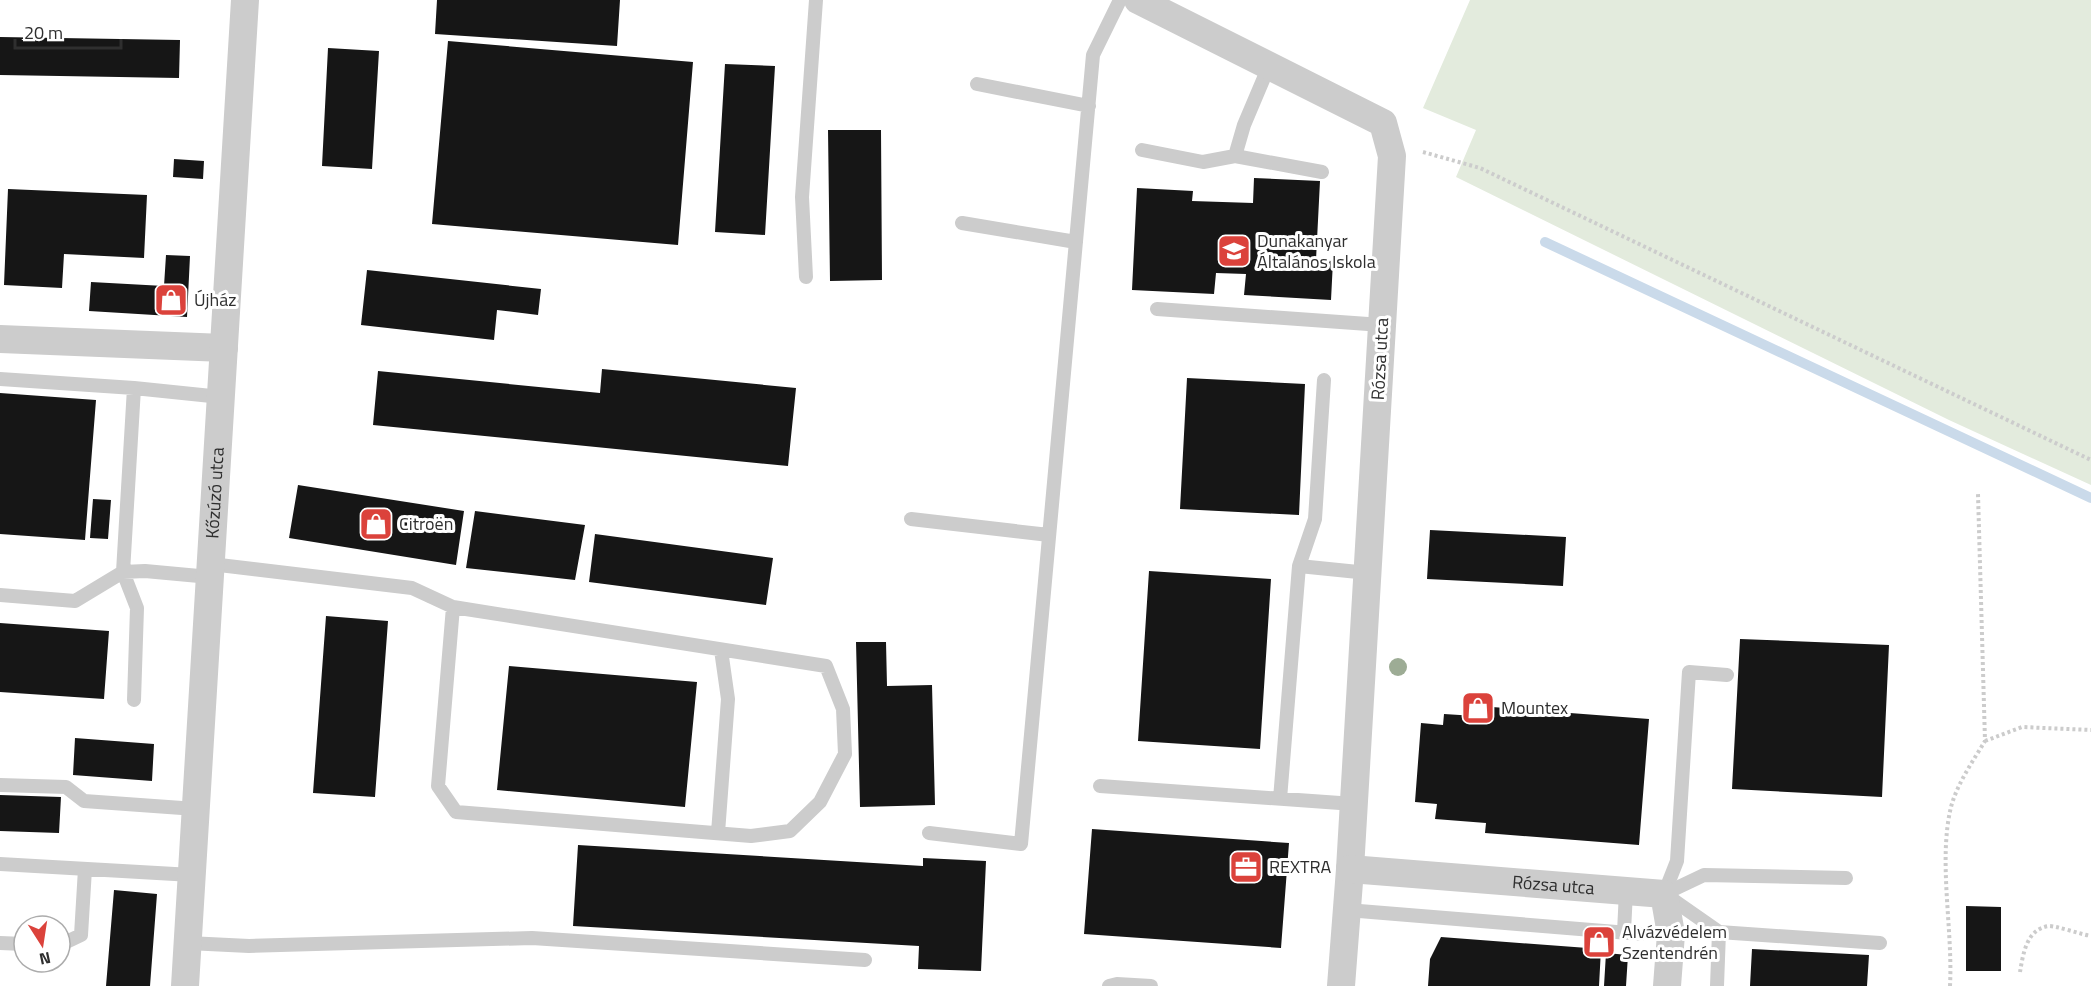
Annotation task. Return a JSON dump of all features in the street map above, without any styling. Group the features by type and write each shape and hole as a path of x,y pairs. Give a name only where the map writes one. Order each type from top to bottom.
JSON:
{"street":[{"name":"Kőzúzó utca","path":"186,986 245,0"},
{"name":"Rózsa utca","path":"1138,0 1383,123 1392,156 1350,870 1341,986"},
{"path":"0,339 224,348"},
{"name":"Rózsa utca","path":"1350,870 1664,894"},
{"path":"1664,894 1671,934 1667,986"}],"lane":[{"path":"806,277 802,197 816,0"},
{"path":"929,833 1021,844 1093,55 1120,0"},
{"path":"1235,156 1244,125 1269,66"},
{"path":"977,84 1089,105"},
{"path":"1142,150 1203,162 1235,156 1322,172"},
{"path":"962,223 1076,242"},
{"path":"1157,309 1382,325"},
{"path":"0,379 134,388 221,397"},
{"path":"1280,798 1299,566 1315,519 1324,380"},
{"path":"134,388 123,572 137,608 134,700"},
{"path":"911,519 1049,535"},
{"path":"1299,566 1368,573"},
{"path":"0,595 75,601 123,572 145,571 210,570 412,588 453,607 826,666 843,709 845,754 820,802 790,831 751,836 456,812 438,786 453,607"},
{"path":"718,833 728,699 721,650"},
{"path":"1664,894 1677,861 1689,672 1727,675"},
{"path":"0,785 66,787 84,801 196,809"},
{"path":"1100,786 1354,804"},
{"path":"0,864 192,875"},
{"path":"72,939 81,935 85,869"},
{"path":"1664,894 1704,875 1846,878"},
{"path":"1624,933 1626,891"},
{"path":"1664,894 1719,932 1880,943"},
{"path":"1347,910 1641,934"},
{"path":"1717,986 1719,932"},
{"path":"188,944 249,946 532,938 864,960"},
{"path":"1109,986 1117,984 1151,986"}],"path":[{"path":"1388,142 1480,168 2091,460"},
{"path":"1950,986 1946,850 1951,806 1968,769 1985,741 1978,494"},
{"path":"1985,741 2022,727 2091,730"},
{"path":"2020,972 2025,945 2036,932 2049,926 2091,936"}],"shaded area":[{"path":"1470,0 2091,0 2091,485 1949,420 1456,177 1476,130 1423,108"}],"building":[{"path":"437,0 620,0 617,46 435,34"},
{"path":"0,37 180,40 179,78 0,75"},
{"path":"448,41 693,62 678,245 432,224"},
{"path":"328,48 379,51 372,169 322,166"},
{"path":"725,64 775,66 765,235 715,232"},
{"path":"828,130 881,130 882,280 830,281"},
{"path":"174,159 204,161 203,179 173,177"},
{"path":"1254,178 1320,181 1316,260 1333,261 1331,300 1244,295 1246,274 1216,273 1214,294 1132,290 1137,188 1193,191 1192,201 1253,203"},
{"path":"8,189 147,195 144,258 64,254 62,288 4,285"},
{"path":"166,255 190,256 187,317 89,311 91,282 164,286"},
{"path":"367,270 541,289 538,315 497,310 494,340 361,325"},
{"path":"602,369 796,388 788,466 373,425 378,371 600,393"},
{"path":"1187,378 1305,384 1299,515 1180,509"},
{"path":"0,393 96,400 85,540 0,534"},
{"name":"Citroën","path":"298,485 464,511 456,565 289,538"},
{"path":"93,499 111,500 108,539 90,538"},
{"path":"475,511 585,525 575,580 466,568"},
{"path":"1430,530 1566,537 1563,586 1427,579"},
{"path":"595,534 773,558 766,605 589,582"},
{"path":"1149,571 1271,579 1260,749 1138,741"},
{"path":"326,616 388,621 375,797 313,793"},
{"path":"0,623 109,631 104,699 0,692"},
{"path":"1740,639 1889,645 1882,797 1732,789"},
{"path":"856,642 886,642 887,686 932,685 935,805 860,807"},
{"path":"509,666 697,682 685,807 497,790"},
{"path":"1492,707 1649,719 1639,845 1485,833 1486,823 1435,819 1437,804 1415,802 1421,723 1443,725 1444,714 1491,717"},
{"path":"75,738 154,744 152,781 73,775"},
{"path":"0,795 61,797 59,833 0,831"},
{"path":"1092,829 1289,843 1281,948 1084,934"},
{"path":"578,845 923,866 923,858 986,861 981,971 918,969 919,946 573,926"},
{"path":"114,890 157,894 150,986 106,986"},
{"path":"1966,906 2001,907 2001,971 1966,971"},
{"path":"1441,937 1601,949 1599,986 1428,986 1430,959"},
{"path":"1752,949 1869,955 1867,986 1750,986"},
{"path":"1606,953 1628,955 1626,986 1604,986"}],"waterway":[{"path":"1545,242 2091,498"}],"place":[{"name":"Dunakanyar Általános Iskola","path":"1234,251"},
{"name":"Újház","path":"171,300"},
{"name":"Citroën","path":"376,524"},
{"name":"Mountex","path":"1478,708"},
{"name":"REXTRA","path":"1246,867"},
{"name":"Alvázvédelem Szentendrén","path":"1599,942"}]}
